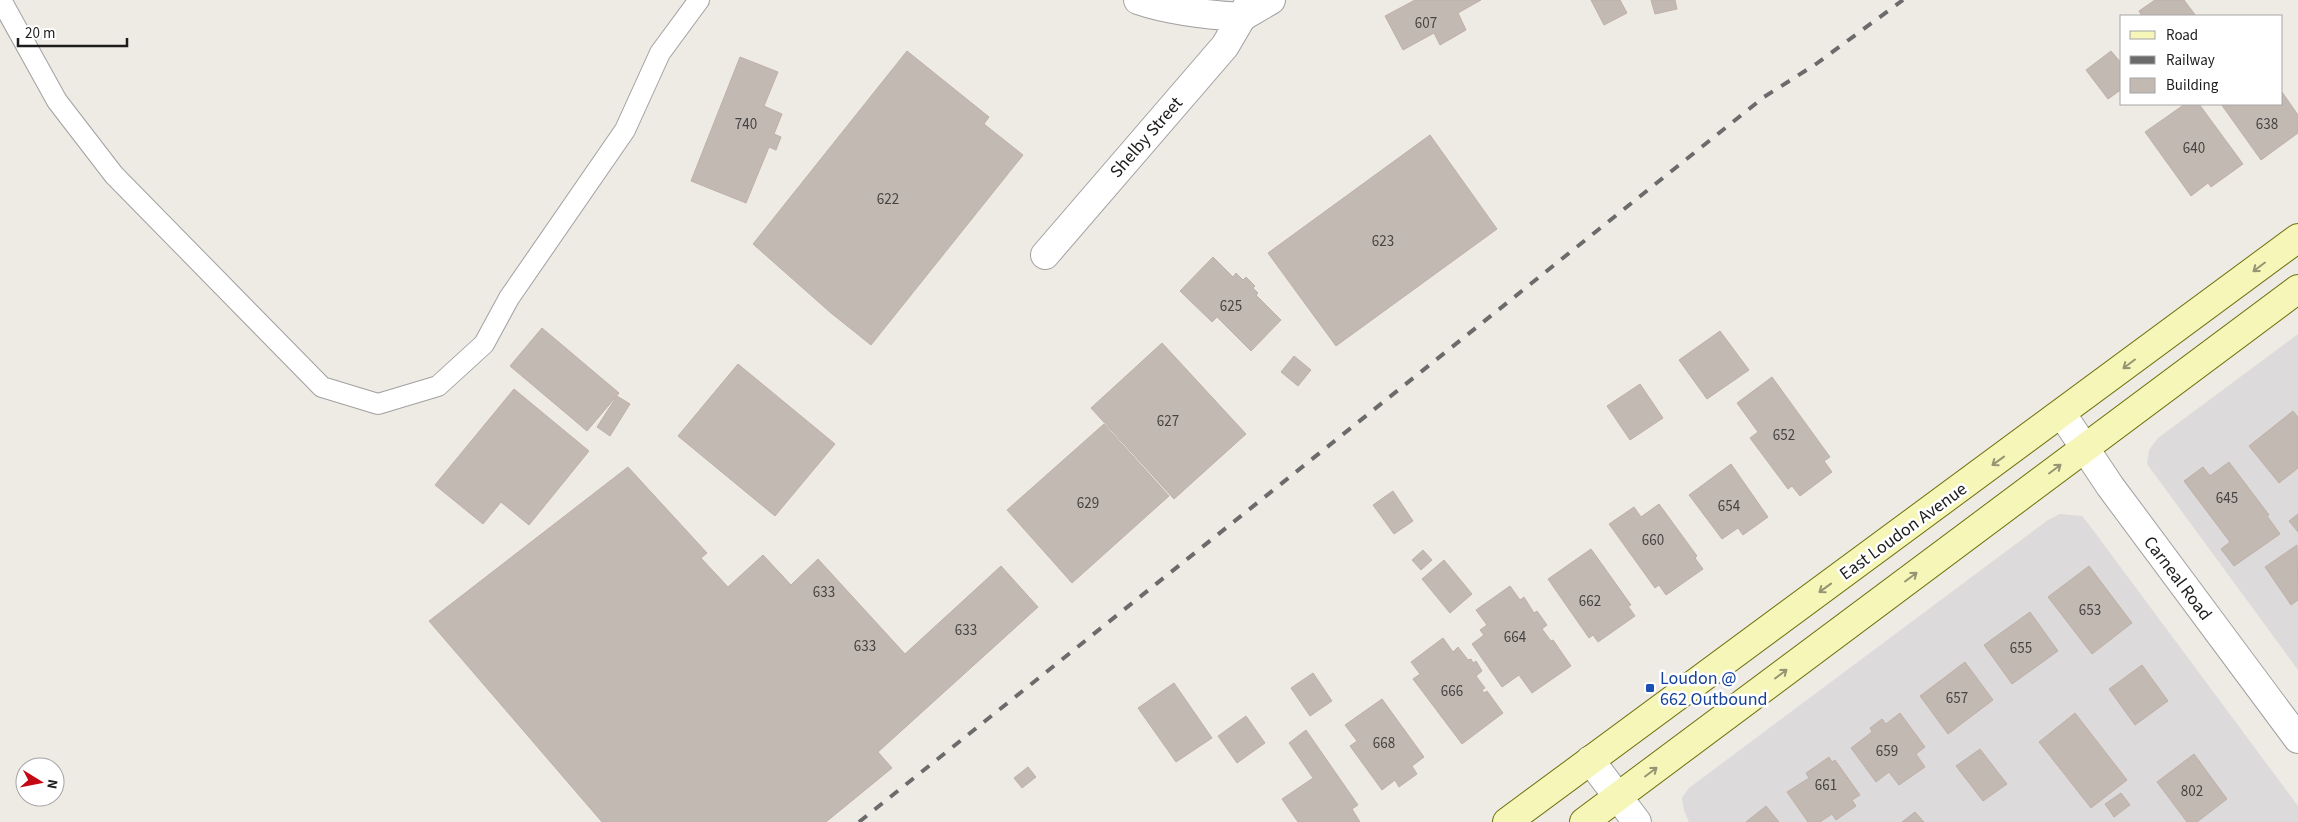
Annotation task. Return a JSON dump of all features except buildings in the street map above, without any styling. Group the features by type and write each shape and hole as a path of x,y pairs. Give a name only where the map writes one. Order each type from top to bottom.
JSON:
{"main road":[{"name":"East Loudon Avenue","path":"1507,822 2298,238"},
{"path":"1584,822 2298,289"}],"street":[{"path":"1138,0 1150,4 1218,16 1271,0"},
{"name":"Shelby Street","path":"1045,255 1225,46 1246,8"},
{"name":"Carneal Road","path":"2062,414 2084,447 2298,739"},
{"path":"1590,760 1637,822"}],"lane":[{"path":"1,0 57,102 114,175 322,387 378,404 438,386 484,344 509,298 625,130 660,53 700,0"}],"shaded area":[{"path":"2298,334 2298,670 2147,464 2149,450 2158,438"},
{"path":"2060,514 2082,516 2090,526 2298,806 2298,822 1689,822 1682,798 1689,788 2048,520"}],"railway":[{"path":"859,822 1764,97 1816,64 1903,0"}],"place":[{"name":"Loudon @ 662 Outbound","path":"1650,688"}]}
